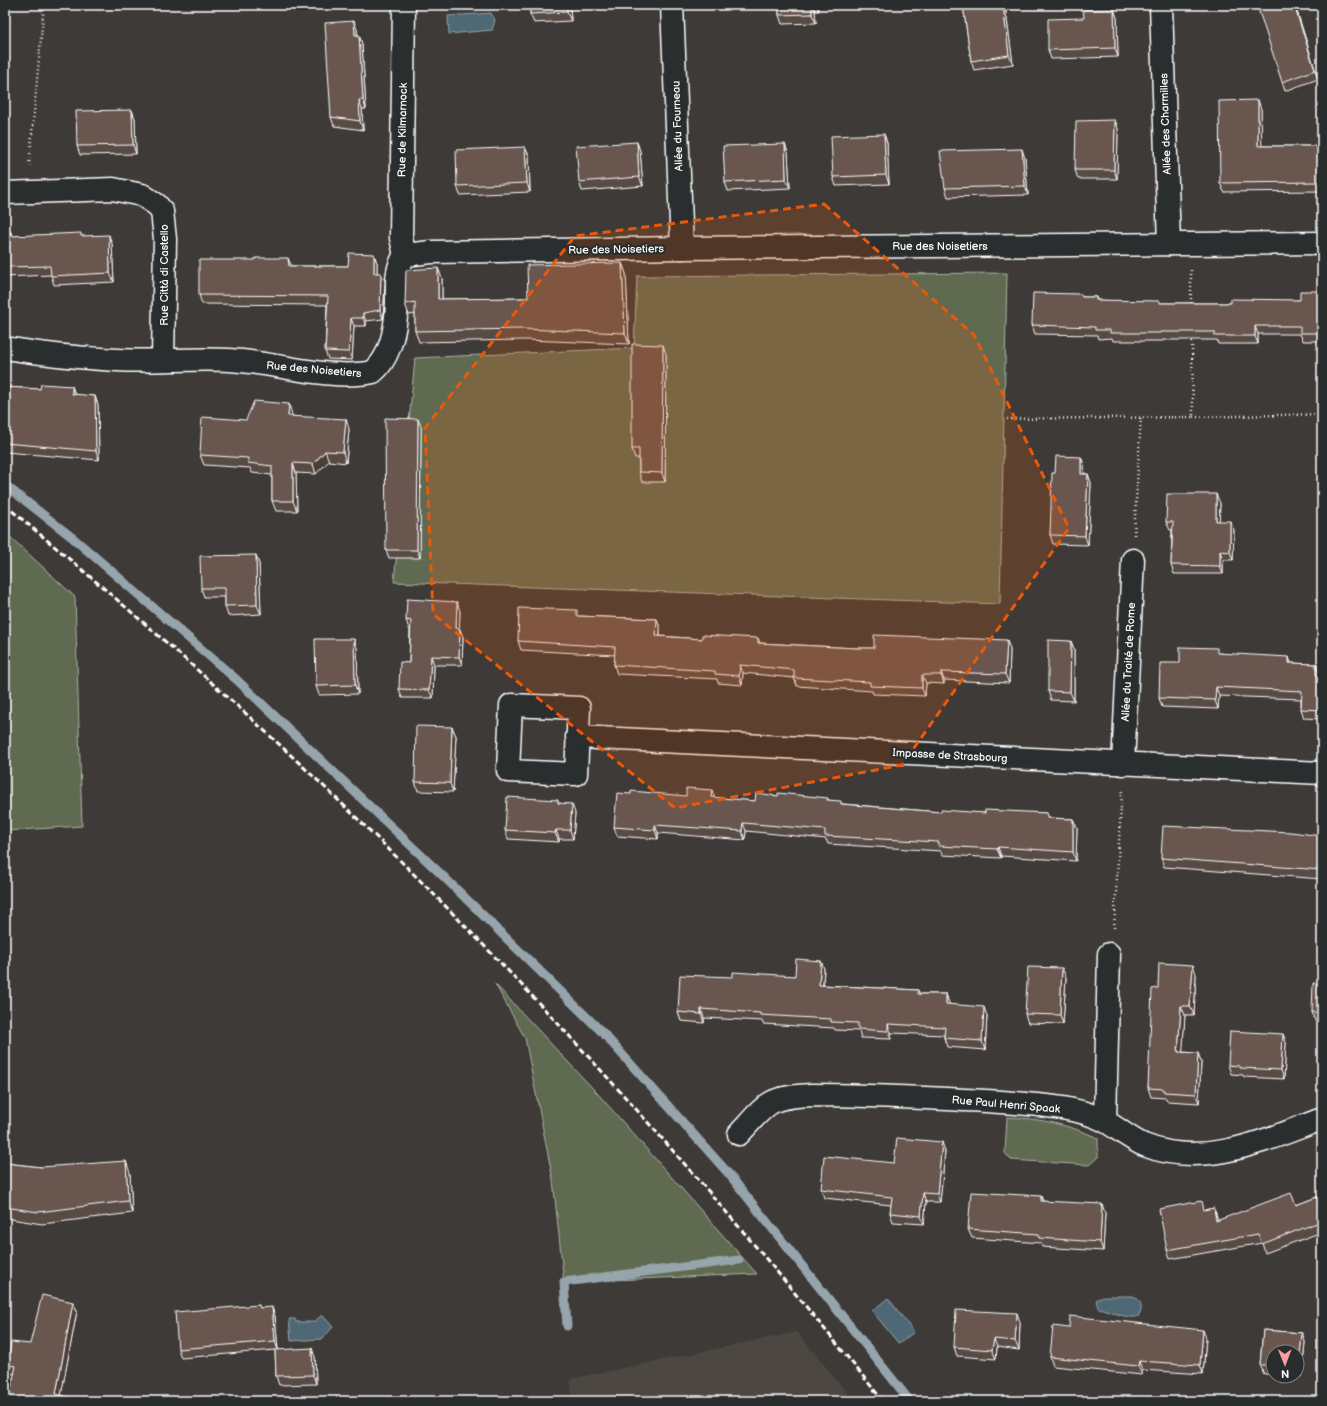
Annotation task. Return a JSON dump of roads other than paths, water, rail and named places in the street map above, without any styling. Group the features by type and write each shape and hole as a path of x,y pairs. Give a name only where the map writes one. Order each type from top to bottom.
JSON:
{"street":[{"name":"Rue de Kilmarnock","path":"404,5 401,238 405,255"},
{"name":"Allée du Fourneau","path":"672,5 682,248"},
{"name":"Allée des Charmilles","path":"1161,5 1180,244"},
{"name":"Rue Città di Castello","path":"15,193 113,189 142,195 157,205 162,211 165,222 163,360"},
{"name":"Rue des Noisetiers","path":"5,348 89,358 230,360 343,374 374,372 384,361 389,346 397,306 399,263 405,255 431,252 682,248 1322,243"},
{"name":"Allée du Traité de Rome","path":"1123,764 1133,560"},
{"name":"Impasse de Strasbourg","path":"577,737 1322,773"},
{"path":"1105,1121 1109,954"},
{"name":"Rue Paul Henri Spaak","path":"739,1134 768,1103 785,1096 811,1095 1011,1103 1073,1110 1105,1121 1145,1145 1172,1152 1200,1154 1230,1150 1250,1145 1322,1119"}],"water":[{"path":"491,13 495,20 492,30 449,34 448,16"},
{"path":"1103,1296 1133,1296 1141,1304 1139,1316 1130,1317 1098,1308 1096,1300"},
{"path":"888,1298 914,1332 899,1344 872,1311"},
{"path":"322,1315 333,1327 322,1339 291,1341 289,1319 295,1319 296,1322 314,1322"}],"waterway":[{"path":"5,485 73,538 237,680 444,877 604,1034 728,1173 910,1401"},
{"path":"567,1326 564,1282 739,1260"}],"railway":[{"path":"5,505 214,685 296,760 409,869 619,1090 753,1244 883,1401"}]}
